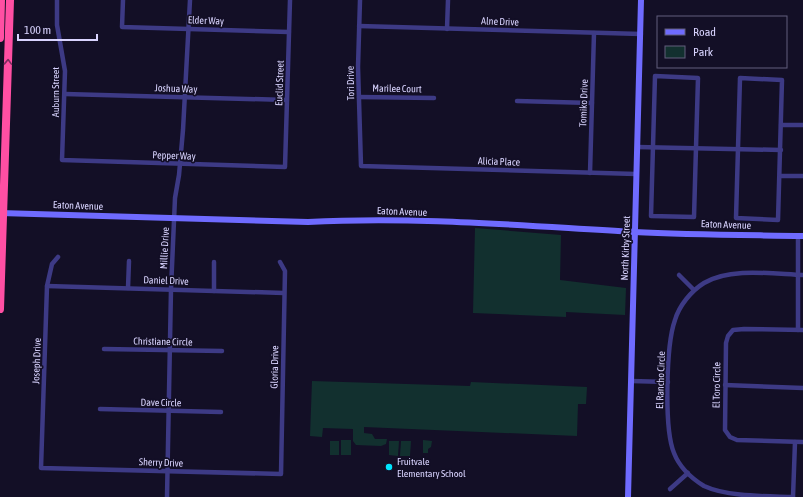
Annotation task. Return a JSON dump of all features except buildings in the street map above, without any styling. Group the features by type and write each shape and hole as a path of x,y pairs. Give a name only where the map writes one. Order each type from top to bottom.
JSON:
{"highway":[{"path":"0,309 3,21 1,0"},
{"path":"0,38 3,21 10,0"}],"street":[{"name":"Auburn Street","path":"57,0 57,25 65,64 62,160"},
{"name":"Elder Way","path":"123,0 122,27 289,32"},
{"name":"Millie Drive","path":"167,497 171,289 174,218 185,97 190,0"},
{"name":"Euclid Street","path":"285,167 290,0"},
{"name":"Tori Drive","path":"360,0 359,97 361,166"},
{"path":"447,29 448,0"},
{"name":"North Kirby Street","path":"628,497 641,0"},
{"name":"Alne Drive","path":"359,26 641,34"},
{"name":"Tomiko Drive","path":"590,173 594,33"},
{"path":"655,76 698,78 695,148 694,217 651,216 655,76"},
{"path":"740,78 782,80 778,220 736,218 738,149 740,78"},
{"name":"Joshua Way","path":"65,94 287,100"},
{"name":"Marilee Court","path":"359,97 434,98"},
{"path":"517,101 592,103"},
{"path":"781,125 803,125"},
{"path":"637,146 780,150"},
{"name":"Pepper Way","path":"62,160 285,167"},
{"name":"Alicia Place","path":"361,166 636,174"},
{"path":"780,176 803,176"},
{"name":"Eaton Avenue","path":"1,213 308,222 347,220 481,223 635,232 801,236"},
{"path":"800,330 801,236"},
{"name":"Joseph Drive","path":"41,468 47,286 52,264 58,257"},
{"path":"128,288 129,261"},
{"path":"214,262 214,291"},
{"name":"Gloria Drive","path":"280,262 285,271 281,474"},
{"name":"El Rancho Circle","path":"793,497 723,494 704,486 688,473 680,465 674,453 668,434 668,382 670,340 674,321 678,311 694,290 716,277 736,273 801,275"},
{"path":"679,275 694,290"},
{"name":"Daniel Drive","path":"47,286 284,293"},
{"name":"El Toro Circle","path":"800,330 744,329 733,330 728,336 726,342 725,430 730,436 742,441 803,442"},
{"name":"Christiane Circle","path":"104,349 222,351"},
{"path":"631,381 668,382"},
{"path":"725,385 803,388"},
{"name":"Dave Circle","path":"100,409 169,412 221,412"},
{"path":"793,497 795,442"},
{"name":"Sherry Drive","path":"41,468 281,474"},
{"path":"670,489 688,473"}],"green space":[{"path":"475,228 561,235 560,280 626,288 625,315 566,312 566,317 473,313"},
{"path":"312,381 470,386 471,382 587,387 586,404 578,404 577,436 364,427 364,433 372,434 375,439 387,439 386,444 381,446 356,445 353,441 353,429 323,428 322,437 310,436"},
{"path":"341,440 351,440 351,455 341,455"},
{"path":"423,440 432,441 431,447 428,449 428,453 423,453"},
{"path":"330,441 339,441 339,455 330,455"},
{"path":"389,441 399,441 398,456 389,455"},
{"path":"401,441 411,441 410,456 400,456"}],"place":[{"name":"Fruitvale Elementary School","path":"389,467"}]}
